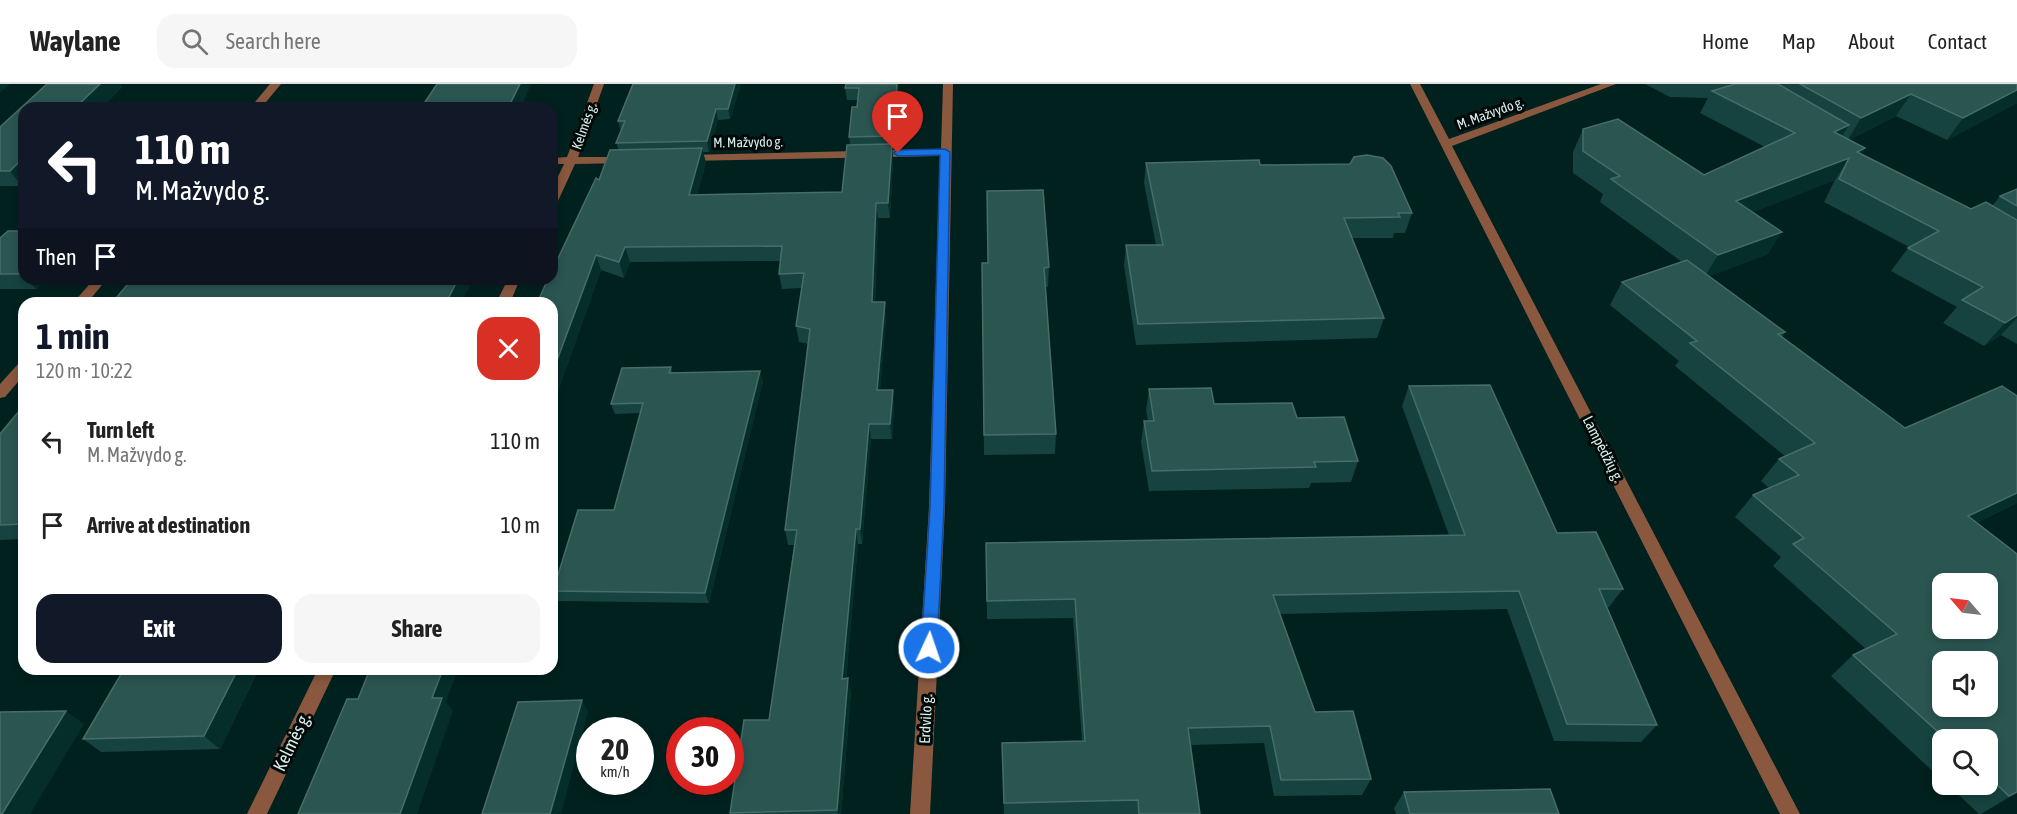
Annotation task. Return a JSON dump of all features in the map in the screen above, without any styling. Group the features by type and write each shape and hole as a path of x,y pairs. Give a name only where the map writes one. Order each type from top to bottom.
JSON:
{"street":[{"path":"260,102 276,84"},
{"name":"Kelmės g.","path":"558,188 571,161 599,84"},
{"name":"Erdvilo g.","path":"920,814 937,507 948,84"},
{"name":"Lampėdžių g.","path":"1415,84 1790,814"},
{"name":"M. Mažvydo g.","path":"1446,144 1611,84"},
{"name":"M. Mažvydo g.","path":"676,158 945,152"},
{"path":"558,161 641,159"},
{"path":"85,297 96,285"},
{"path":"0,393 18,373"},
{"name":"Kelmės g.","path":"257,814 324,675"}],"building":[{"path":"47,84 100,84 81,102 27,102"},
{"path":"437,84 520,84 511,102 425,102"},
{"path":"633,84 735,84 728,109 716,109 707,141 616,143 625,121 618,121"},
{"path":"846,84 897,84 893,136 849,137 852,107 857,107 859,88 845,88"},
{"path":"1735,84 1778,84 1849,125 1834,132 1865,148 1857,152 1971,209 1986,202 2017,220 2017,315 2005,323 1962,300 1983,287 1908,248 1939,231 1839,179 1849,158 1736,201 1782,232 1718,255 1611,179 1620,176 1583,151 1583,129 1618,119 1704,175 1795,133 1712,91"},
{"path":"1800,84 2017,84 2017,90 1963,118 1911,94 1861,118"},
{"path":"18,111 18,163 10,171 0,171 0,127"},
{"path":"892,144 888,203 876,203 872,302 885,302 877,390 893,390 890,424 869,424 860,529 856,529 842,679 848,678 837,810 730,813 733,795 744,795 744,720 769,720 797,530 785,530 810,329 796,326 804,273 779,274 782,246 625,247 619,262 596,255 558,358 558,297 540,297 545,285 558,285 558,258 596,178 599,180 610,150 702,148 689,195 842,192 847,145"},
{"path":"1367,155 1383,158 1391,166 1412,213 1398,213 1400,217 1344,218 1384,318 1138,324 1126,245 1163,245 1146,163 1259,160 1260,165 1350,164 1354,157"},
{"path":"2017,189 2017,206 2000,196"},
{"path":"1043,190 1049,267 1044,268 1056,434 984,435 982,263 988,263 987,191"},
{"path":"8,231 18,231 18,274 0,274 0,238"},
{"path":"1687,260 1785,332 1778,334 1905,428 2002,386 2017,396 2017,493 1968,516 2017,554 2017,792 2009,796 1998,786 1998,729 1935,729 1853,655 1897,634 1793,544 1804,538 1753,495 1799,475 1779,459 1815,443 1690,343 1697,341 1622,282"},
{"path":"127,285 455,285 449,297 117,297"},
{"path":"671,367 669,373 760,371 705,593 558,591 558,575 578,510 614,510 643,403 611,404 622,368"},
{"path":"1490,385 1557,533 1596,532 1623,589 1599,589 1657,725 1567,724 1519,591 1273,595 1315,712 1353,711 1371,779 1281,780 1270,726 1188,728 1200,814 1139,814 1138,800 1004,803 1002,743 1085,741 1075,599 987,601 986,543 1465,535 1409,386"},
{"path":"1211,388 1214,404 1292,403 1297,418 1344,417 1358,461 1314,462 1316,467 1152,471 1144,421 1154,421 1149,389"},
{"path":"18,412 18,524 0,525 0,434"},
{"path":"120,675 235,675 204,736 83,739"},
{"path":"368,675 441,675 432,698 442,698 400,814 298,814 347,699 358,699"},
{"path":"582,700 550,814 482,814 518,702"},
{"path":"66,711 2,814 0,814 0,712"},
{"path":"1550,789 1559,814 1410,814 1404,792"}],"route":[{"path":"898,153 945,152 937,507 929,648"}]}
